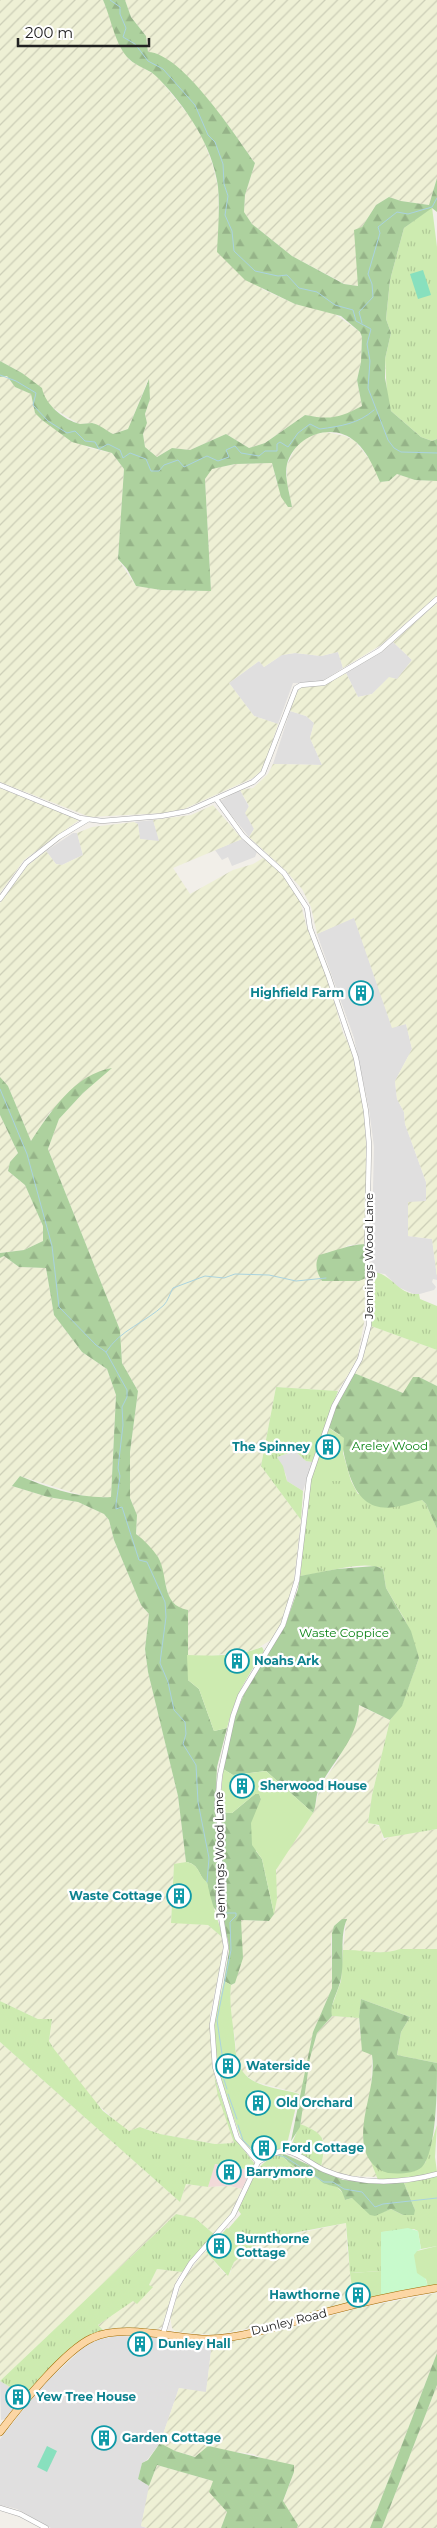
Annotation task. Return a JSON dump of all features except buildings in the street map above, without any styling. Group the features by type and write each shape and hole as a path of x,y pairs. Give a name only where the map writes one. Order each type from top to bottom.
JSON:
{"main road":[{"name":"Dunley Road","path":"0,2432 39,2385 90,2339 114,2333 218,2338 291,2323 353,2305 437,2288"}],"street":[{"path":"0,785 87,820 116,820 175,814 216,799 253,782 263,773 296,688 301,685 324,683 380,650 437,598"},
{"name":"Jennings Wood Lane","path":"216,799 243,836 284,873 298,891 307,908 310,928 356,1058 366,1111 369,1144 367,1245 370,1301 366,1334 360,1359 334,1406 308,1479 297,1580 284,1626 240,1696 233,1716 220,1775 218,1806 221,1836 218,1899 226,1947 212,2025 215,2067 237,2138 258,2162"},
{"path":"0,899 26,863 59,837 87,820"},
{"path":"163,2334 177,2286 191,2263 233,2215 258,2162 275,2153 285,2151 322,2169 347,2178 407,2181 437,2174"},
{"path":"0,2508 20,2514 46,2528"}],"shaded area":[{"path":"393,642 412,660 397,679 389,678 372,694 358,697 346,673 383,651"},
{"path":"338,652 343,668 318,684 293,683 278,724 254,716 229,683 259,661 264,667 282,655 295,653 321,656"},
{"path":"290,711 306,716 314,723 310,738 322,765 273,764"},
{"path":"240,790 249,807 254,829 249,837 220,801"},
{"path":"153,820 160,842 140,839 138,824 134,822"},
{"path":"73,833 77,833 83,855 62,865 56,864 46,851"},
{"path":"242,839 257,852 255,857 232,866 228,857 222,860 215,850"},
{"path":"354,917 392,1027 406,1024 412,1049 395,1081 397,1099 404,1112 405,1124 426,1182 426,1202 408,1202 408,1236 432,1239 437,1277 437,1280 433,1279 432,1282 436,1287 434,1290 416,1295 398,1287 385,1274 371,1272 374,1147 369,1109 354,1038 317,934"},
{"path":"295,1451 306,1461 312,1462 303,1491 287,1481 277,1457"},
{"path":"214,2164 251,2170 242,2189 229,2186 208,2187"},
{"path":"116,2336 161,2337 212,2343 206,2393 179,2388 160,2443 147,2460 142,2463 138,2479 149,2486 149,2490 141,2526 147,2528 51,2528 17,2509 0,2505 0,2439 43,2385 83,2348 97,2340"},
{"path":"0,2381 25,2396 6,2419 1,2420"}],"green space":[{"path":"0,0 103,0 129,60 157,76 190,117 203,139 213,166 218,188 219,223 262,289 295,304 332,312 360,332 362,337 361,362 357,380 362,406 340,418 322,418 305,415 265,443 249,448 226,434 190,450 172,448 157,457 145,447 143,434 147,423 145,414 150,399 148,380 128,429 113,434 93,423 79,424 61,413 49,405 22,373 0,361"},
{"path":"103,0 125,0 131,17 146,36 148,52 162,56 192,80 207,97 255,163 245,195 244,212 252,224 292,256 344,284 358,286 354,230 362,227 376,205 389,197 401,201 429,205 437,178 437,212 432,208 404,228 390,280 386,319 391,333 385,359 385,378 391,411 421,437 432,441 437,439 437,481 415,480 397,474 389,481 380,482 364,451 356,442 347,436 326,432 306,439 291,454 286,474 292,507 288,507 281,497 272,463 235,464 212,469 205,479 211,591 161,590 136,586 127,569 118,559 124,469 112,453 72,442 42,420 35,413 31,394 15,387 7,376 0,377 0,361 22,373 42,388 51,405 67,419 80,424 92,423 113,434 128,429 149,379 150,399 145,414 147,423 143,434 145,447 157,457 172,448 190,450 226,434 249,448 265,443 305,415 335,417 362,406 357,380 361,362 362,337 360,332 341,316 295,304 245,280 217,252 218,187 215,172 204,142 188,114 168,89 155,75 132,62 124,53"},
{"path":"125,0 437,0 437,178 429,205 401,201 389,197 376,205 362,227 359,286 345,284 292,256 252,224 244,212 245,195 255,163 225,121 207,101 148,52 146,36 131,17"},
{"path":"432,207 437,247 437,439 432,441 421,437 391,411 387,396 385,359 391,333 386,319 390,280 404,228"},
{"path":"423,270 431,295 418,299 410,274"},
{"path":"7,376 15,387 31,394 35,413 89,448 112,453 124,469 118,559 136,586 161,590 211,591 205,479 211,469 235,464 272,463 277,483 292,507 287,482 287,465 296,446 307,436 326,432 345,436 355,441 373,464 380,482 389,481 397,474 415,480 437,481 437,596 381,645 343,668 338,652 321,656 295,653 282,655 264,667 259,661 229,683 254,716 278,724 267,758 261,771 253,778 184,809 164,813 90,817 0,782 0,377"},
{"path":"437,603 437,1277 432,1239 408,1236 408,1202 426,1201 426,1182 405,1124 404,1112 397,1099 395,1081 412,1049 406,1024 392,1028 354,918 317,934 311,907 302,889 285,870 249,837 254,829 245,813 249,806 240,790 253,788 268,774 273,764 322,765 310,738 314,723 306,716 290,711 295,693 302,687 324,685 346,673 358,697 372,694 389,677 397,679 412,660 393,642"},
{"path":"0,788 79,820 24,860 0,893"},
{"path":"213,805 242,839 173,868 190,894 233,870 253,864 263,858 277,869 299,896 306,925 327,976 343,1033 352,1051 364,1111 367,1156 365,1244 349,1245 338,1251 327,1252 322,1281 366,1278 367,1307 357,1360 338,1391 276,1387 261,1466 301,1520 293,1588 279,1629 274,1638 255,1650 208,1656 187,1655 188,1610 179,1608 170,1600 158,1557 136,1534 137,1515 130,1498 130,1452 138,1391 122,1363 120,1330 48,1149 59,1119 83,1093 111,1068 50,1112 31,1141 8,1086 0,1077 0,903 27,866 46,851 56,864 62,865 83,855 77,833 92,827 134,822 138,824 140,839 159,841 153,820 191,815"},
{"path":"112,1068 83,1093 59,1119 48,1149 120,1330 122,1363 138,1391 130,1452 130,1498 137,1515 136,1534 148,1544 158,1557 169,1596 173,1602 179,1607 188,1610 188,1680 199,1689 214,1731 227,1728 217,1767 215,1811 219,1839 222,1838 220,1812 232,1813 255,1794 259,1793 261,1799 256,1851 262,1859 274,1914 269,1921 241,1920 243,1958 235,1983 231,1985 224,1981 229,1951 228,1940 220,1914 211,1905 207,1883 194,1865 186,1862 178,1796 148,1672 145,1649 149,1614 141,1605 114,1540 109,1520 104,1514 78,1502 48,1497 12,1486 20,1476 65,1492 111,1497 116,1395 107,1369 82,1352 54,1315 46,1268 19,1267 4,1256 0,1258 0,1253 24,1250 43,1241 43,1226 25,1185 8,1171 10,1162 18,1153 0,1115 0,1077 8,1086 31,1141 46,1118 75,1086 86,1078"},
{"path":"0,1115 18,1153 10,1162 8,1171 25,1185 43,1226 43,1241 24,1250 0,1253"},
{"path":"365,1244 366,1278 359,1281 322,1281 317,1269 319,1255"},
{"path":"4,1256 19,1267 46,1268 54,1315 82,1352 107,1369 116,1395 111,1497 90,1497 20,1476 12,1486 48,1497 78,1502 104,1514 109,1520 114,1540 141,1605 149,1614 145,1649 148,1672 178,1796 186,1862 174,1865 171,1922 208,1925 223,1938 224,1948 210,2015 210,2031 216,2084 234,2143 215,2144 160,2134 141,2127 129,2131 93,2100 54,2049 49,2041 52,2019 38,2019 0,2001 0,1258"},
{"path":"371,1272 384,1275 405,1291 419,1294 420,1299 437,1306 437,1350 371,1326"},
{"path":"371,1326 437,1350 437,1386 419,1377 403,1393 354,1373"},
{"name":"Areley Wood","path":"354,1373 403,1393 413,1377 419,1377 437,1386 437,1529 426,1504 422,1500 395,1507 380,1507 369,1503 360,1495 354,1485 345,1460 340,1435 328,1427 335,1408"},
{"path":"276,1387 338,1391 312,1462 306,1461 295,1451 277,1457 283,1466 287,1481 303,1491 301,1520 261,1466"},
{"path":"329,1428 344,1438 343,1453 351,1481 310,1481"},
{"path":"310,1481 351,1481 358,1494 422,1500 426,1504 437,1529 437,1829 384,1838 379,1825 368,1823 372,1795 390,1720 402,1705 419,1658 405,1620 386,1588 383,1569 374,1566 354,1566 300,1576"},
{"name":"Waste Coppice","path":"375,1566 383,1569 386,1588 411,1631 419,1658 402,1706 390,1720 359,1705 355,1728 345,1748 320,1786 313,1813 266,1771 233,1775 223,1769 235,1716 247,1687 285,1626 298,1589 300,1576 337,1569"},
{"path":"262,1647 264,1651 242,1688 227,1728 214,1731 199,1689 188,1680 187,1655 235,1654"},
{"path":"358,1705 390,1720 372,1795 368,1822 381,1827 383,1841 391,1836 437,1829 437,1949 400,1949 393,1952 343,1950 346,1922 342,1919 334,1926 331,1938 332,1988 313,2032 302,2094 256,2082 241,2072 229,2012 231,1985 235,1983 241,1920 269,1921 277,1895 275,1877 278,1865 314,1811 320,1787 338,1760 358,1719"},
{"path":"223,1769 233,1775 266,1771 313,1813 276,1870 277,1899 274,1914 262,1859 252,1845 251,1823 261,1799 259,1794 255,1794 232,1813 220,1812"},
{"path":"186,1862 194,1865 207,1882 223,1938 208,1925 171,1923 174,1864"},
{"path":"342,1919 347,1919 343,1933 340,1983 333,2002 332,2016 317,2033 310,2058 300,2127 291,2141 313,2032 332,1988 332,1933 334,1926"},
{"path":"400,1949 437,1949 437,2063 397,2055 401,2032 410,2017 361,1999 359,2018 332,2016 330,2011 341,1981 343,1950 386,1952"},
{"path":"224,1981 231,1985 236,2054 239,2065 244,2073 259,2084 299,2094 288,2140 283,2147 263,2157 260,2157 242,2141 217,2071 214,2022"},
{"path":"361,1999 410,2017 401,2032 397,2055 437,2063 435,2118 431,2147 422,2167 415,2171 401,2173 384,2172 373,2164 365,2150 363,2127 373,2067 372,2055 362,2051 359,2016"},
{"path":"0,2001 38,2019 52,2019 49,2041 54,2049 103,2111 129,2131 140,2127 160,2134 215,2144 234,2143 218,2096 214,2075 235,2139 255,2164 251,2170 215,2164 208,2187 186,2184 180,2202 0,2042"},
{"path":"332,2016 359,2018 360,2034 372,2055 371,2092 363,2139 377,2177 347,2176 321,2167 325,2148 323,2139 314,2130 300,2124 310,2058 317,2033"},
{"path":"0,2042 180,2202 186,2184 208,2187 229,2186 242,2189 230,2216 215,2235 195,2218 176,2214 0,2381"},
{"path":"300,2124 315,2131 323,2140 324,2151 321,2167 290,2148"},
{"path":"437,2125 435,2157 437,2172 410,2178 378,2180 371,2162 377,2167 390,2172 404,2171 425,2163"},
{"path":"282,2153 286,2160 299,2170 314,2176 326,2184 336,2186 344,2194 345,2200 352,2198 383,2212 391,2209 403,2215 415,2210 404,2183 437,2176 437,2246 421,2249 418,2231 414,2229 382,2232 381,2271 350,2273 346,2223 293,2233 253,2246 228,2229 241,2214 238,2210 245,2192 259,2168 265,2162"},
{"path":"282,2153 343,2180 404,2183 415,2210 414,2215 403,2215 391,2209 375,2216 370,2215 352,2198 345,2200 340,2189 324,2183 292,2165"},
{"path":"176,2214 195,2218 215,2235 182,2272 157,2269 149,2285 153,2287 137,2304 133,2301 98,2325 104,2331 89,2336 25,2396 0,2381"},
{"path":"346,2223 354,2302 287,2321 215,2335 187,2333 175,2331 172,2328 170,2316 183,2280 204,2252 225,2274 230,2273 234,2262 249,2248 262,2241"},
{"path":"227,2228 253,2246 234,2262 228,2276 206,2252"},
{"path":"408,2228 418,2231 421,2249 417,2251 428,2287 381,2296 381,2232"},
{"path":"437,2246 437,2285 428,2287 426,2279 417,2273 414,2255 417,2251"},
{"path":"157,2269 182,2272 177,2279 162,2327 155,2330 104,2331 98,2325 133,2300 137,2303 152,2287 149,2285"},
{"path":"381,2271 381,2296 354,2302 350,2273"},
{"path":"437,2293 437,2353 370,2528 297,2528 298,2525 283,2502 294,2472 253,2454 237,2452 196,2457 175,2451 160,2443 179,2388 206,2392 212,2343 292,2327 358,2308"},
{"path":"437,2353 437,2385 382,2528 370,2528"},
{"path":"437,2385 437,2528 382,2528"},
{"path":"160,2443 175,2451 195,2457 208,2446 294,2465 294,2472 283,2501 298,2525 297,2528 221,2528 227,2512 209,2492 213,2481 157,2465 149,2486 138,2479 142,2463 148,2460"},
{"path":"47,2446 57,2451 47,2472 37,2467"},
{"path":"157,2465 213,2481 210,2492 227,2512 221,2528 147,2528 141,2526 149,2486"}],"waterway":[{"path":"110,0 120,7 120,14 126,28 123,37 135,44 148,61 163,69 195,105 208,135 215,142 223,164 224,184 228,196 225,215 232,231 234,251 255,271 278,276 287,275 299,288 317,292 335,305 353,310 356,321 371,329 367,344 370,361 368,388 388,440 394,448 401,452 437,453"},
{"path":"362,323 359,312 373,297 372,284 368,274 380,233 378,227 397,212 408,214 432,207 437,198"},
{"path":"0,375 16,381 36,393 33,405 48,421 67,433 75,431 85,441 95,442 99,449 108,444 120,450 123,458 130,453 146,459 151,471 159,471 164,465 178,460 184,467 207,456 218,461 229,457 226,450 235,446 241,453 259,456 265,451 277,451 277,444 280,442 288,447 298,433 310,424 320,429 342,425 362,418 374,410"},
{"path":"0,1089 27,1154 52,1246 59,1307 96,1345 106,1352 127,1390 127,1397 122,1407 123,1425 116,1509 122,1507 139,1560 147,1562 165,1602 166,1617 160,1663 168,1682 174,1710 185,1722 186,1734 183,1744 196,1765 198,1802 209,1858 207,1882"},
{"path":"106,1352 119,1337 164,1305 173,1288 205,1276 224,1278 235,1274 269,1275 296,1281 326,1278"},
{"path":"223,1913 236,1913 236,1916 230,1922 231,1950 217,2020 222,2054 221,2070 227,2089"},
{"path":"228,2094 237,2119"},
{"path":"238,2125 243,2140 260,2157"},
{"path":"277,2155 285,2157 324,2182 333,2182 344,2189 362,2192 375,2207 383,2204 437,2198"}],"place":[{"name":"Highfield Farm","path":"361,993"},
{"name":"The Spinney","path":"328,1447"},
{"name":"Noahs Ark","path":"237,1661"},
{"name":"Sherwood House","path":"242,1786"},
{"name":"Waste Cottage","path":"179,1896"},
{"name":"Waterside","path":"228,2066"},
{"name":"Old Orchard","path":"258,2103"},
{"name":"Ford Cottage","path":"264,2148"},
{"name":"Barrymore","path":"229,2172"},
{"name":"Burnthorne Cottage","path":"219,2246"},
{"name":"Hawthorne","path":"358,2295"},
{"name":"Dunley Hall","path":"140,2344"},
{"name":"Yew Tree House","path":"18,2397"},
{"name":"Garden Cottage","path":"104,2438"}]}
